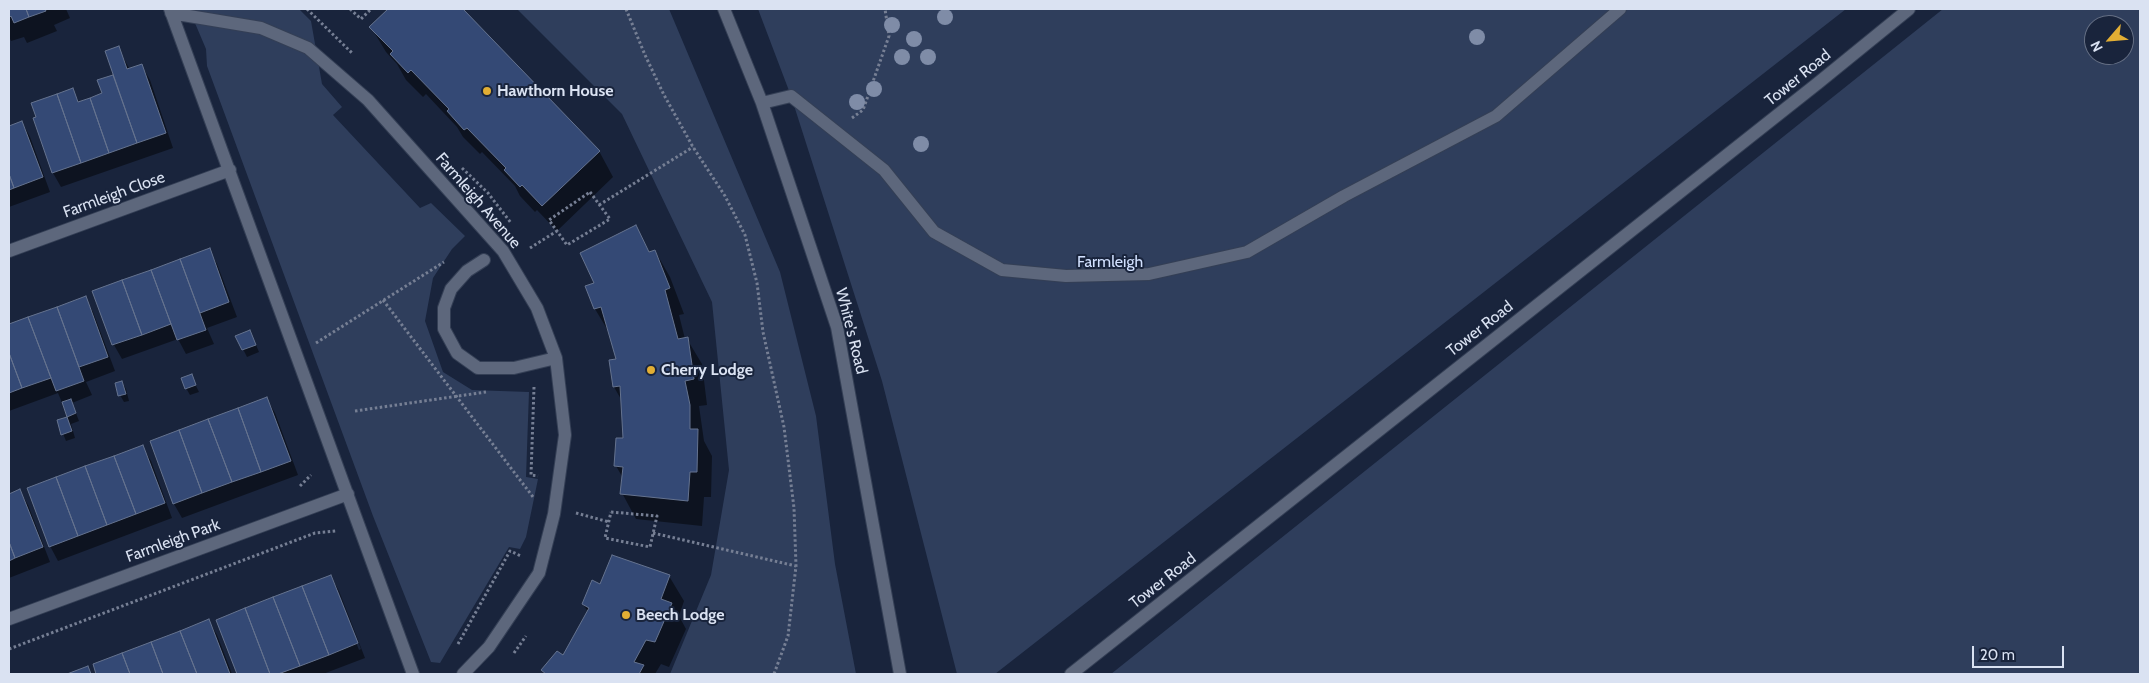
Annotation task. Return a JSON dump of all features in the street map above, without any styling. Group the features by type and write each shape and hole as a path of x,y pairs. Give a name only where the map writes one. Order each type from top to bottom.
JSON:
{"street":[{"name":"White's Road","path":"724,9 762,103 837,326 900,674"},
{"path":"762,103 791,96 884,170 934,232 1002,270 1066,276 1150,274 1246,252 1344,196 1496,116 1620,9"},
{"name":"Tower Road","path":"1071,674 1909,9"},
{"name":"Farmleigh Avenue","path":"170,11 230,170 413,674"},
{"name":"Farmleigh Avenue","path":"170,11 261,28 308,48 368,100 502,251 537,308 556,358 565,435 554,514 539,573 490,648 463,674"},
{"name":"Farmleigh Close","path":"9,251 230,170"},
{"path":"484,260 467,271 451,290 444,308 444,329 457,353 478,368 514,368 556,358"},
{"name":"Farmleigh Park","path":"9,619 348,494"}],"path":[{"path":"307,9 354,56"},
{"path":"350,9 361,19 371,9"},
{"path":"626,9 644,55 694,146 725,196 745,235 757,283 763,332 784,427 794,508 796,566 788,636 774,674"},
{"path":"836,131 863,110 889,36 886,9"},
{"path":"599,205 694,146"},
{"path":"460,167 488,193 512,224"},
{"path":"590,192 599,205 610,219 567,245 550,220 590,192"},
{"path":"530,248 557,231"},
{"path":"524,240 534,256"},
{"path":"297,356 447,259"},
{"path":"383,300 538,504 554,514 578,513 609,522"},
{"path":"534,386 530,475 542,476"},
{"path":"356,411 495,391"},
{"path":"612,512 657,516 653,533 650,547 605,538 612,512"},
{"path":"575,522 578,513"},
{"path":"9,648 315,533 336,531"},
{"path":"653,533 796,566"},
{"path":"454,651 510,551 522,556 525,549"},
{"path":"513,655 528,634"}],"green space":[{"path":"189,9 299,9 311,21 322,84 342,107 333,115 420,208 431,203 465,236 452,249 433,278 425,321 443,372 472,390 529,392 526,477 538,479 526,537 520,549 509,547 440,663 431,662 373,516 207,66 206,49"},
{"path":"517,9 669,9 780,272 816,416 835,564 856,674 670,674 711,575 729,470 712,302 622,114"},
{"name":"Farmleigh","path":"758,9 1846,9 995,674 957,674 882,381 791,96"},
{"path":"1943,9 2140,9 2140,674 1111,674"}],"building":[{"path":"9,9 26,9 29,17 14,23 11,16 9,18"},
{"path":"26,9 45,9 46,11 29,17"},
{"name":"Hawthorn House","path":"388,9 463,9 600,151 542,206 522,185 520,187 504,170 506,168 467,128 464,130 447,111 449,109 411,70 408,73 390,54 393,51 369,27"},
{"path":"119,46 127,69 142,64 166,133 137,143 105,51"},
{"path":"113,75 137,143 109,153 90,98 102,93 97,80"},
{"path":"73,88 78,102 90,98 109,153 81,163 57,94"},
{"path":"57,94 81,163 52,173 33,118 36,117 31,103"},
{"path":"22,121 43,177 14,188 9,174 9,126"},
{"path":"9,174 14,188 9,190"},
{"name":"Cherry Lodge","path":"636,225 649,252 655,250 670,288 665,290 678,339 688,337 694,379 685,381 690,405 690,429 698,429 697,472 690,472 688,501 620,494 623,467 614,466 616,438 623,438 620,386 613,387 609,360 616,359 601,307 594,309 585,286 594,283 580,253"},
{"path":"210,248 229,302 200,313 180,259"},
{"path":"180,259 206,330 177,340 151,270"},
{"path":"151,270 171,324 142,335 122,280"},
{"path":"122,280 142,335 112,345 92,291"},
{"path":"86,296 108,357 79,367 57,307"},
{"path":"57,307 84,381 56,391 28,317"},
{"path":"28,317 51,378 22,388 9,353 9,324"},
{"path":"250,330 256,345 242,350 235,336"},
{"path":"9,353 22,388 9,393"},
{"path":"192,374 196,385 185,389 181,378"},
{"path":"122,381 126,394 118,396 115,383"},
{"path":"267,397 291,461 261,472 238,408"},
{"path":"71,399 76,413 67,417 62,402"},
{"path":"238,408 261,472 232,482 208,419"},
{"path":"67,417 72,431 61,435 57,420"},
{"path":"208,419 232,482 202,493 179,430"},
{"path":"179,430 202,493 173,504 150,441"},
{"path":"143,445 165,503 136,514 114,456"},
{"path":"114,456 136,514 107,525 85,466"},
{"path":"85,466 107,525 78,536 56,477"},
{"path":"56,477 78,536 49,547 27,488"},
{"path":"20,489 43,547 15,558 9,542 9,494"},
{"path":"9,542 15,558 9,561"},
{"name":"Beech Lodge","path":"612,555 670,575 661,599 672,603 655,642 646,640 634,662 644,665 639,674 546,674 541,670 557,651 563,655 589,608 582,604 592,580 600,584"},
{"path":"331,575 358,643 329,655 302,586"},
{"path":"302,586 329,655 300,666 273,597"},
{"path":"273,597 300,666 278,674 270,674 245,608"},
{"path":"245,608 270,674 237,674 216,620"},
{"path":"209,619 230,674 197,674 180,631"},
{"path":"180,631 197,674 163,674 151,642"},
{"path":"151,642 163,674 130,674 122,653"},
{"path":"122,653 130,674 96,674 93,664"},
{"path":"88,666 91,674 67,674"}],"place":[{"name":"Hawthorn House","path":"487,91"},
{"name":"Cherry Lodge","path":"651,370"},
{"name":"Beech Lodge","path":"626,615"}]}
